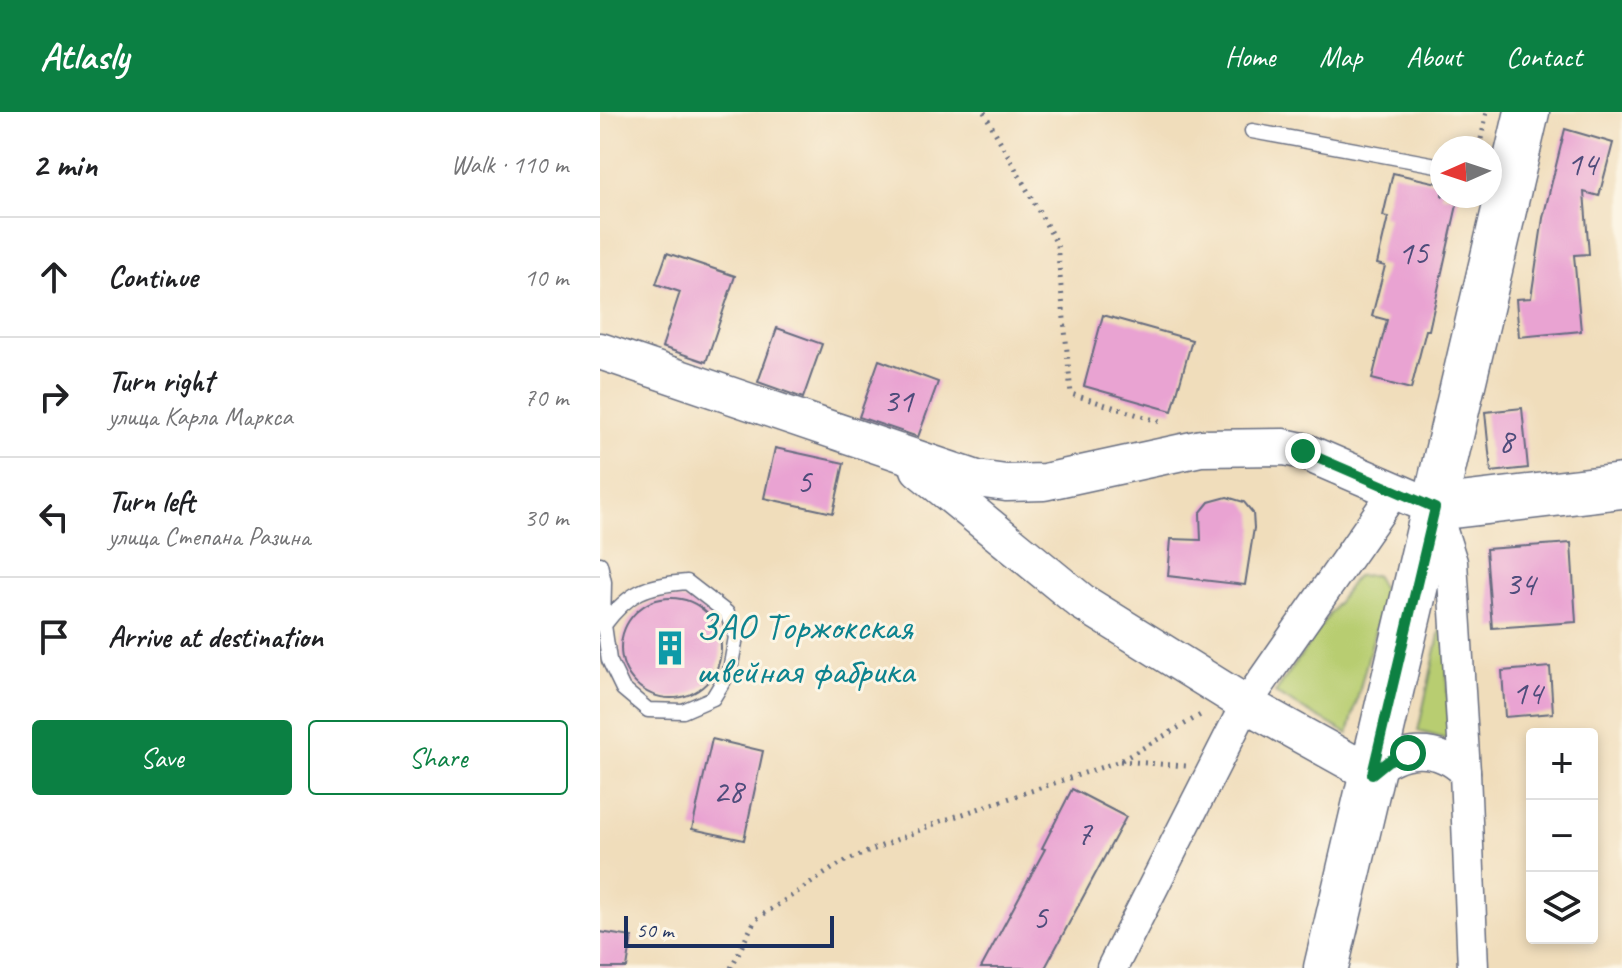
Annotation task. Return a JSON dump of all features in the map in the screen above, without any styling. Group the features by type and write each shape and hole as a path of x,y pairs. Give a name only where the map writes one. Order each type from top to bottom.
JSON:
{"main road":[{"path":"1326,968 1435,508 1506,178 1527,112"},
{"path":"1435,508 1622,486"}],"street":[{"path":"602,357 977,479 1006,483 1044,482 1201,448 1284,447 1303,451 1435,508 1452,562 1473,968"},
{"path":"903,455 1082,602 1246,704 1372,774 1388,761 1418,752 1439,755 1465,772"},
{"path":"1112,968 1246,704 1395,490"}],"lane":[{"path":"1252,131 1430,164"},
{"path":"600,564 604,582 602,629 609,660 623,689 648,710 683,711 713,698 730,670 736,637 727,613 687,582 661,584 638,592 621,603 602,629"}],"path":[{"path":"984,112 1057,244 1071,394 1173,426"},
{"path":"1482,136 1487,112"},
{"path":"731,968 755,920 841,863 939,822 1120,761 1208,711 1205,725"},
{"path":"1120,761 1199,767"}],"green space":[{"path":"1375,575 1385,593 1348,734 1275,693 1356,576"},
{"path":"1445,608 1449,740 1418,731"}],"building":[{"path":"1565,129 1613,143 1599,196 1584,192 1589,254 1574,255 1581,331 1519,337 1516,299 1531,298 1543,218"},
{"path":"1393,173 1430,181 1430,208 1456,208 1429,330 1426,330 1411,389 1372,379 1387,320 1372,316 1385,266 1377,264 1388,217 1383,216"},
{"path":"667,253 735,276 706,362 662,347 680,292 656,284"},
{"path":"1103,315 1192,340 1172,411 1084,386"},
{"path":"777,328 822,344 803,398 758,382"},
{"path":"879,360 938,382 918,437 859,417"},
{"path":"1522,408 1528,468 1491,472 1485,412"},
{"path":"775,448 844,463 833,513 764,498"},
{"path":"1227,497 1244,502 1253,513 1254,528 1245,585 1168,576 1171,539 1201,540 1200,513 1209,502"},
{"path":"1571,543 1576,622 1492,628 1486,549"},
{"name":"ЗАО Торжокская швейная фабрика","path":"671,598 690,602 706,613 717,629 721,648 717,667 706,683 690,694 671,698 652,694 636,683 625,667 621,648 625,629 636,613 652,602"},
{"path":"1550,667 1553,713 1505,717 1502,671"},
{"path":"712,739 763,751 744,840 692,829"},
{"path":"1072,789 1126,817 1045,968 981,968 1045,849 1042,848"},
{"path":"600,932 632,937 627,968 600,968"}],"place":[{"name":"ЗАО Торжокская швейная фабрика","path":"670,648"}],"route":[{"path":"1303,451 1435,508 1372,774 1388,761 1408,753"}]}
